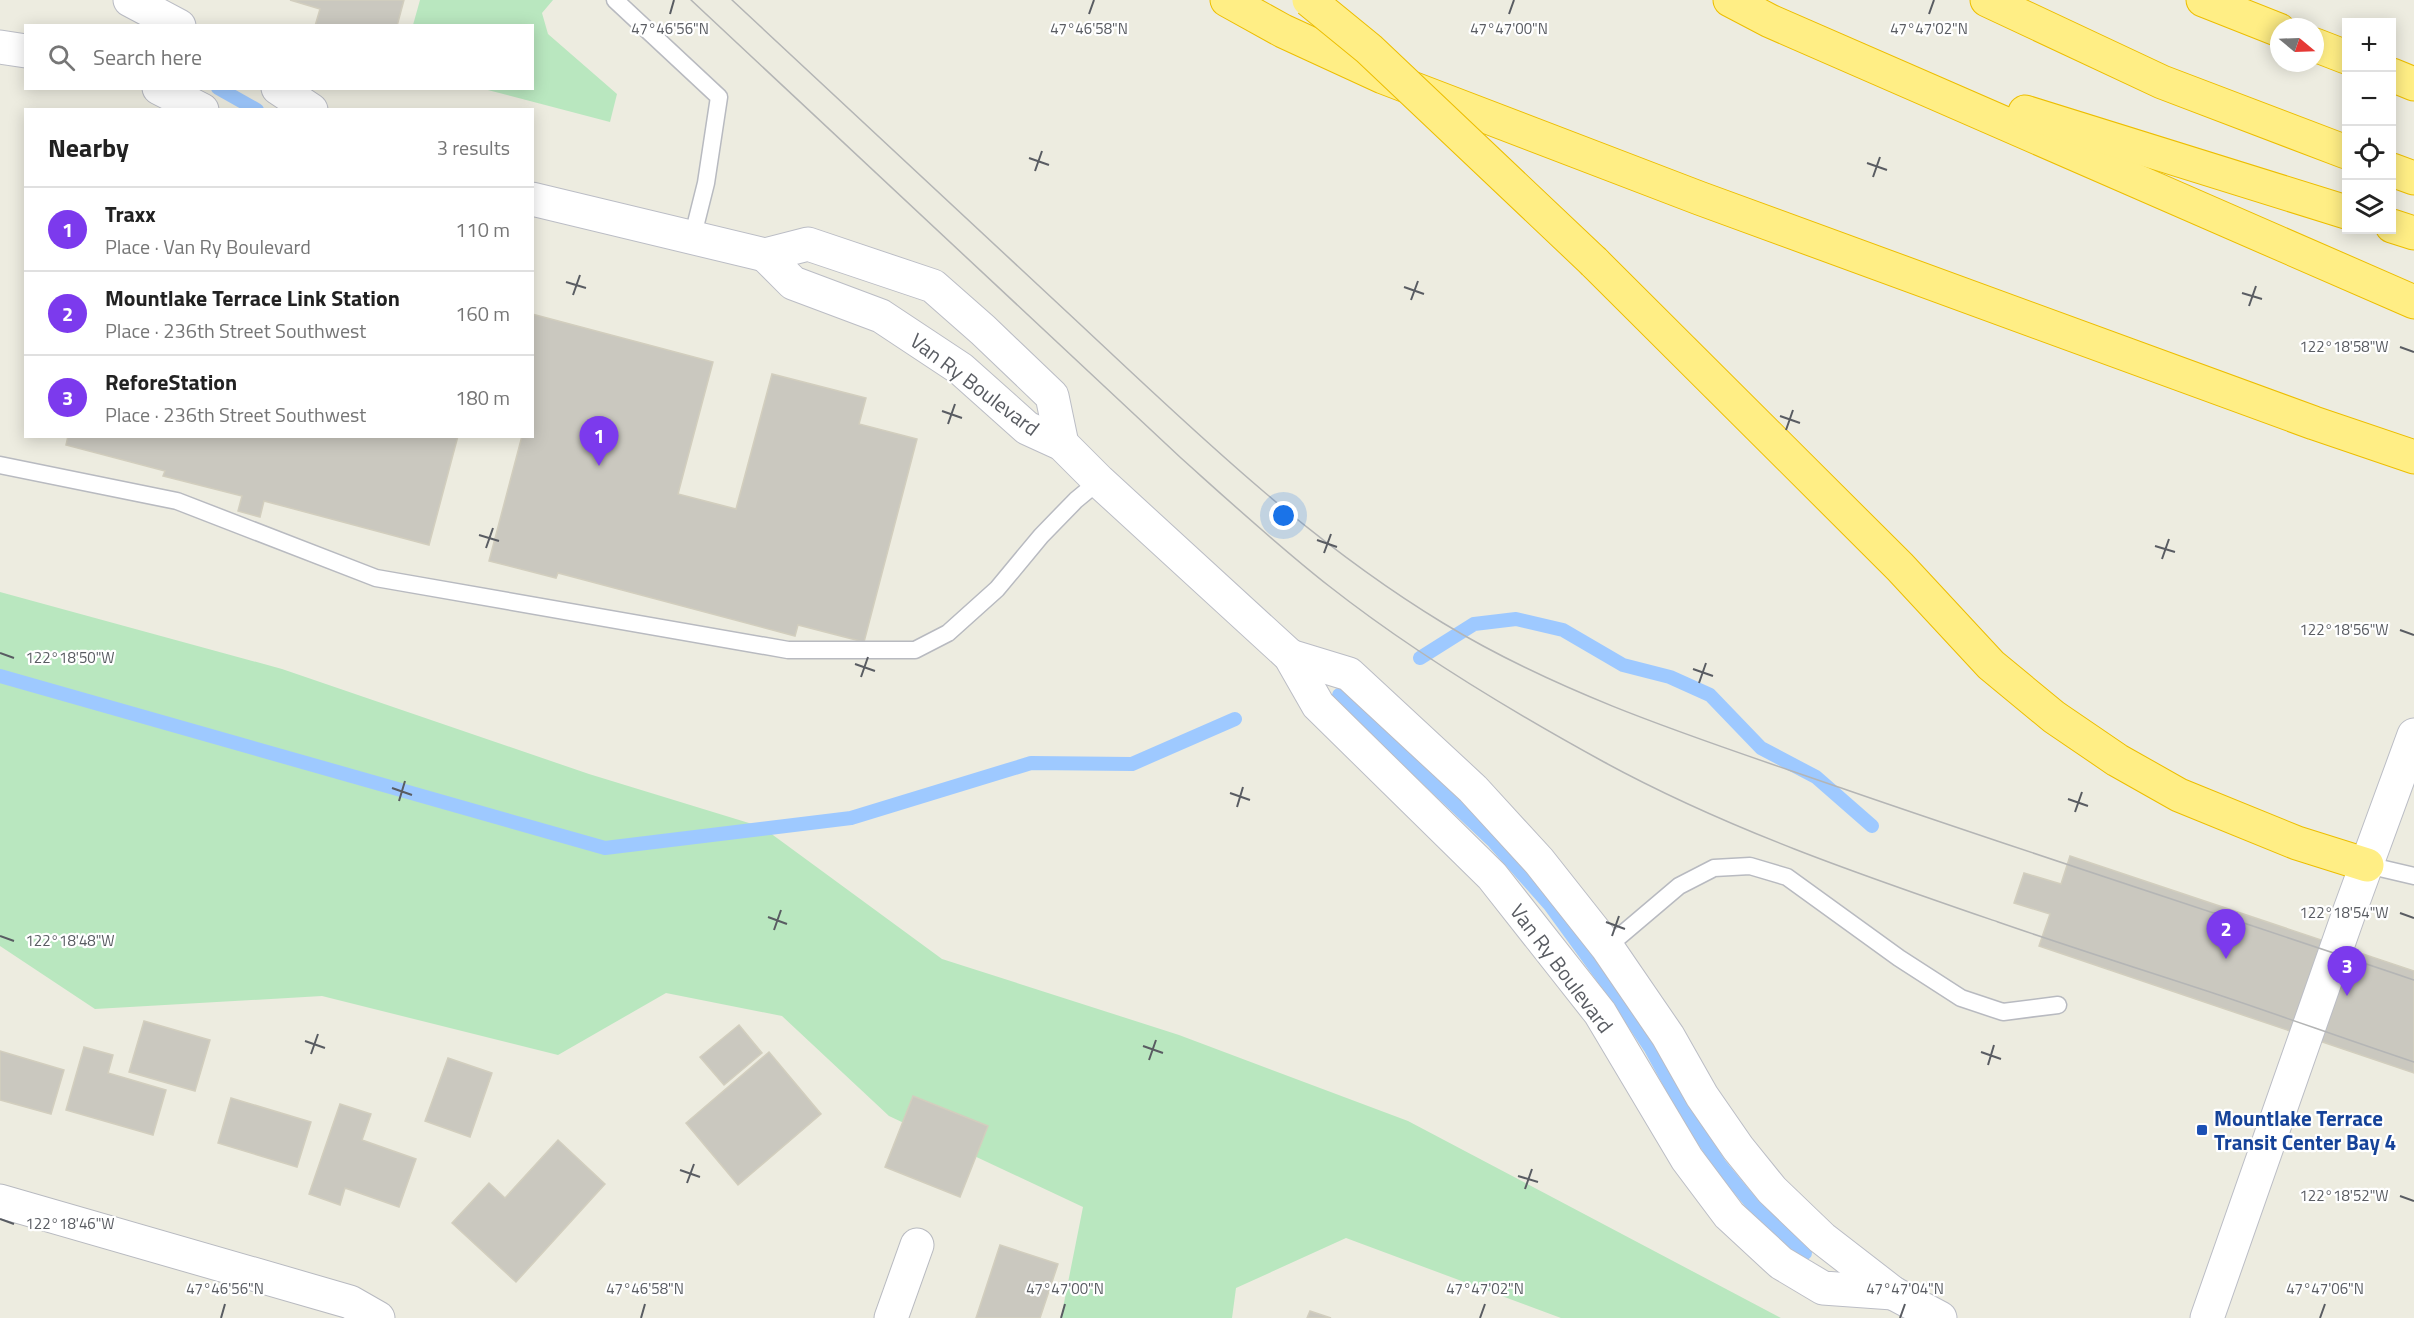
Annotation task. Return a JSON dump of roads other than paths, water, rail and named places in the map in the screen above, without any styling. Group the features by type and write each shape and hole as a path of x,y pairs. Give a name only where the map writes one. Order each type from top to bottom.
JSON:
{"highway":[{"path":"1227,0 1283,30 1383,77 1710,202 2303,419 2414,457"},
{"path":"1309,0 1377,57 1594,261 1900,567 1991,665 2054,717 2117,760 2179,795 2297,843 2367,865"},
{"path":"1730,0 1770,21 2414,302"},
{"path":"1987,0 2162,82 2342,150"},
{"path":"2203,0 2270,26"},
{"path":"2324,48 2342,55"},
{"path":"1869,64 2342,211"},
{"path":"2396,77 2414,84"},
{"path":"2396,172 2414,178"},
{"path":"2396,228 2414,233"}],"street":[{"path":"130,0 175,24"},
{"path":"0,47 24,51"},
{"path":"163,90 198,108"},
{"path":"281,90 308,108"},
{"name":"Van Ry Boulevard","path":"534,200 765,255 808,244 933,286 1052,396 1062,444"},
{"name":"Van Ry Boulevard","path":"765,255 793,283 881,316 961,369 1027,428 1062,444 1099,481 1290,656 1318,705 1492,876 1600,1013 1681,1149 1729,1215 1782,1263 1823,1288 1893,1293"},
{"name":"Van Ry Boulevard","path":"1290,656 1349,674 1473,789 1539,861 1607,947 1668,1036 1708,1105 1738,1148 1772,1190 1822,1238 1893,1293 1940,1318"},
{"path":"2207,1318 2414,735"},
{"path":"0,1201 350,1302 378,1318"},
{"path":"891,1318 917,1245"}],"lane":[{"path":"615,0 719,97 706,183 692,239"},
{"path":"0,465 177,501 376,578 789,650 915,650 948,633 997,590 1041,536 1076,500 1099,481"},
{"path":"2367,865 2414,876"},
{"path":"1607,947 1679,886 1713,868 1750,866 1787,877 1899,958 1961,998 2003,1012 2058,1005"}],"waterway":[{"path":"222,90 253,108"},
{"path":"1420,658 1474,624 1516,619 1563,630 1623,665 1670,677 1710,695 1761,748 1816,777 1872,826"},
{"path":"0,676 605,848 851,818 1031,763 1132,764 1235,719"},
{"path":"1339,695 1494,842 1550,905 1650,1047 1686,1113 1720,1165 1753,1205 1805,1253"}],"tram line":[{"path":"691,0 1181,458 1254,523 1361,611 1463,680 1568,742 1651,787 1748,830 1897,887 2414,1062"},
{"path":"732,0 1168,406 1255,484 1346,557 1443,623 1491,650 1589,697 1691,736 2414,980"}],"place":[{"name":"Traxx","path":"599,466"},
{"name":"Mountlake Terrace Link Station","path":"2226,959"},
{"name":"ReforeStation","path":"2347,996"},
{"name":"Mountlake Terrace Transit Center Bay 4","path":"2202,1130"}]}
